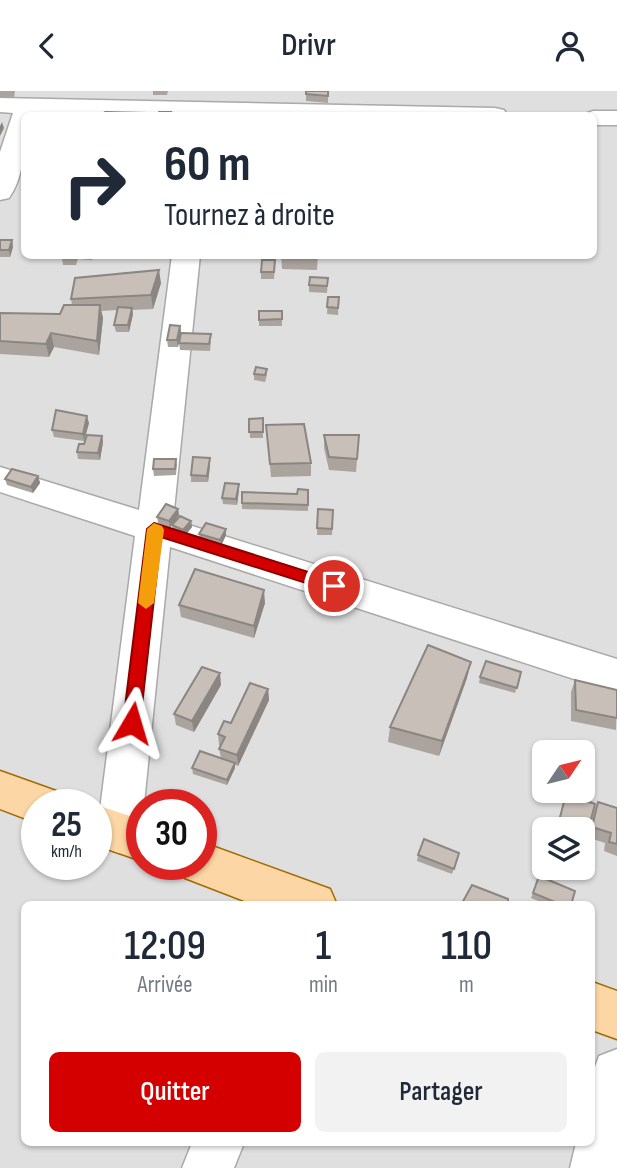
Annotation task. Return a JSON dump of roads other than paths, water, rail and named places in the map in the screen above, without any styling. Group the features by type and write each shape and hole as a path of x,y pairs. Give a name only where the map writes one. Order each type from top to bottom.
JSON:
{"main road":[{"path":"0,790 21,798"},
{"path":"217,869 303,901"},
{"path":"595,1007 617,1015"}],"street":[{"path":"0,105 204,105 408,112"},
{"path":"26,112 28,105"},
{"path":"597,118 617,118"},
{"path":"0,192 21,127"},
{"path":"0,202 21,202"},
{"path":"119,833 186,259"},
{"path":"0,479 617,676"},
{"path":"596,1168 617,1074"},
{"path":"208,1168 217,1146"}]}
